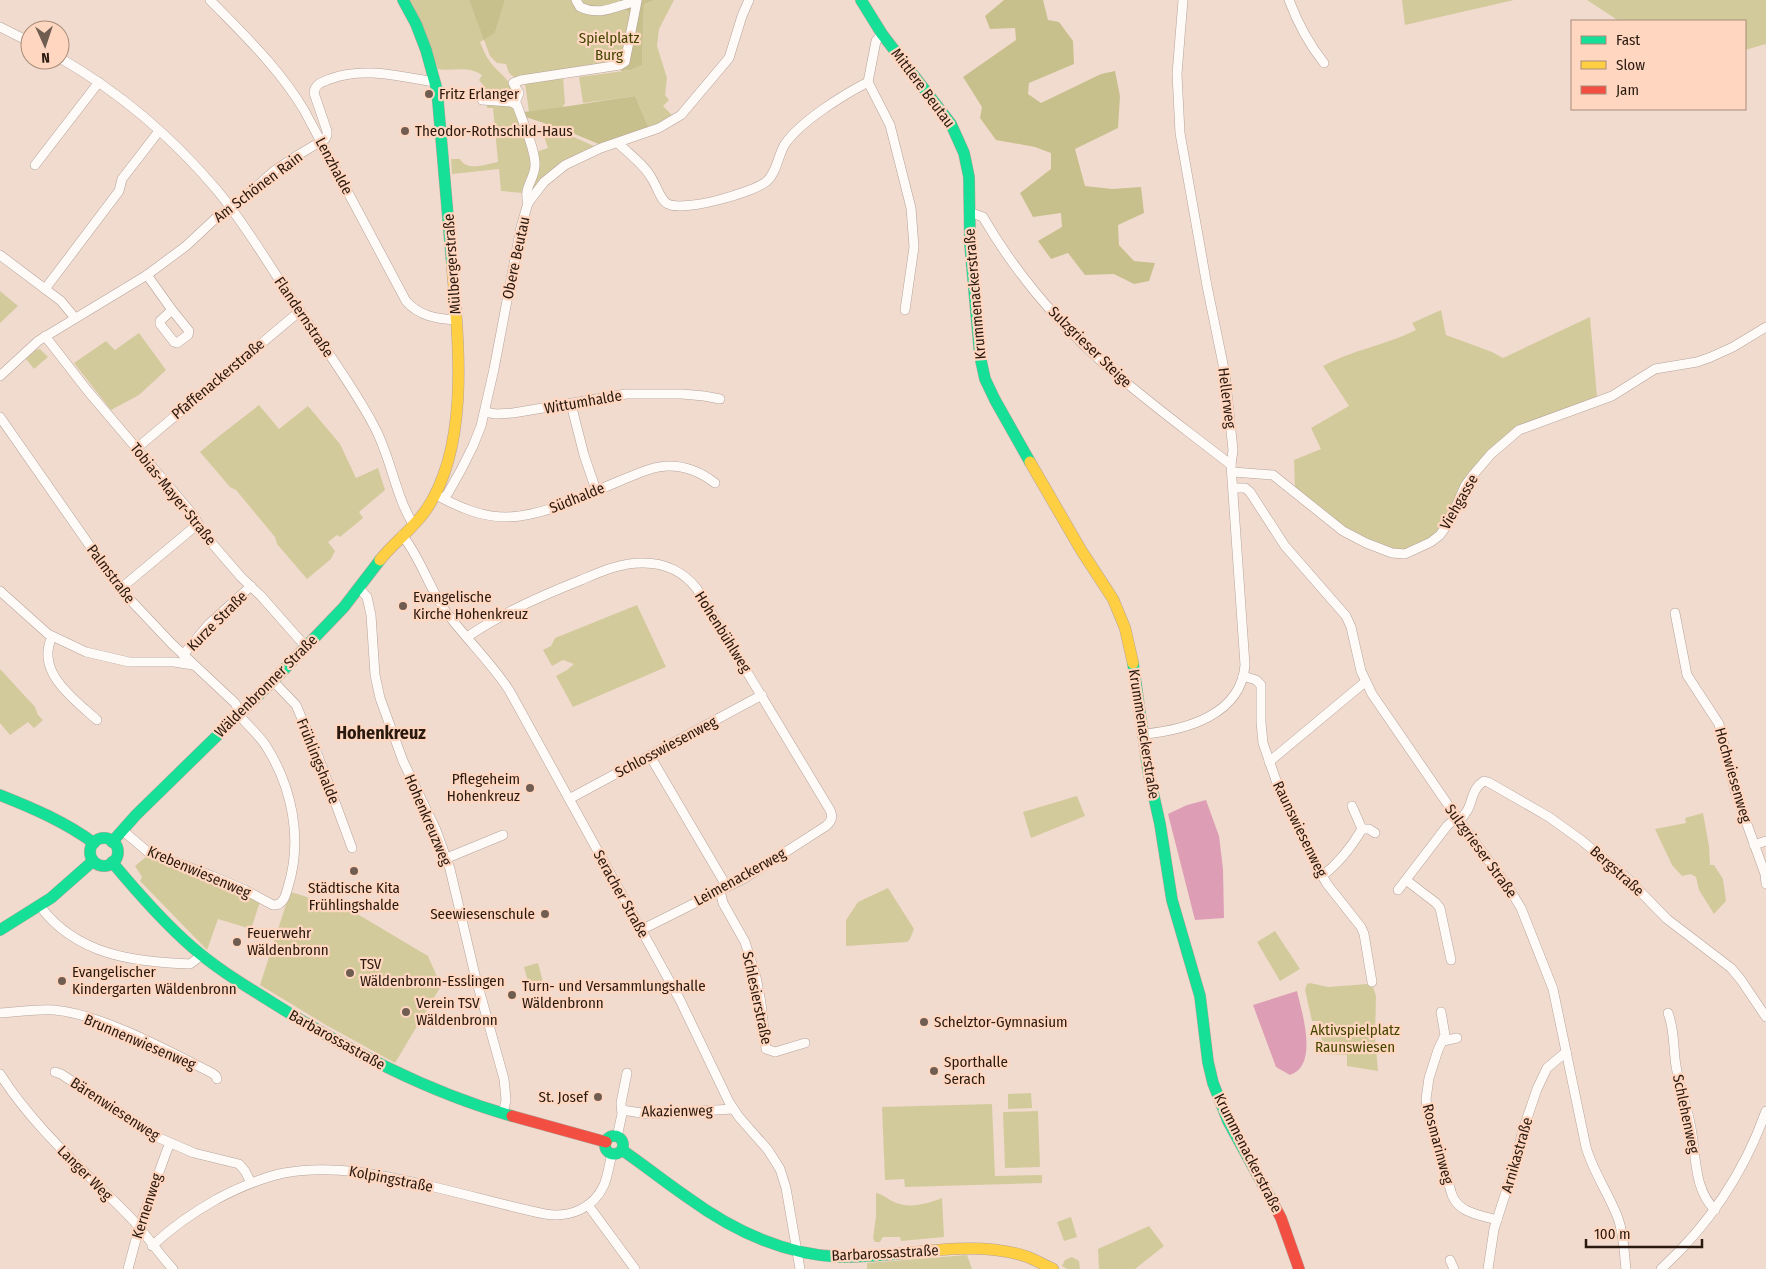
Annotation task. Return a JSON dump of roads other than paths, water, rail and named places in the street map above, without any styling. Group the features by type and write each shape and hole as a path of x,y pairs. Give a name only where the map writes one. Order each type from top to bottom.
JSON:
{"street":[{"name":"Lenzhalde","path":"210,0 279,73 300,102 406,301 414,308 432,317 443,320 456,320"},
{"name":"Mülbergerstraße","path":"402,0 423,44 435,82 439,104 459,380 455,436 440,496 413,524"},
{"path":"528,203 526,192 533,176 535,164 533,151 515,104 519,93 513,83 524,79 620,66 625,62 637,1 627,3 612,10 596,11 580,7 576,0"},
{"name":"Obere Beutau","path":"440,496 448,493 473,446 485,412 521,227 528,203 540,187 558,170 577,158 659,128 686,110 729,58 749,0"},
{"name":"Mittlere Beutau","path":"861,0 882,34 954,128 968,170 969,212"},
{"name":"Hellerweg","path":"1144,734 1194,723 1213,716 1234,696 1243,676 1245,664 1232,450 1224,374 1180,133 1177,74 1183,0"},
{"path":"1289,0 1308,42 1324,63"},
{"path":"0,27 20,37"},
{"path":"882,34 876,41 868,82 890,125 910,204 914,247 905,310"},
{"name":"Flandernstraße","path":"70,64 99,82 159,131 198,168 231,208 368,414 384,447 405,511 413,524"},
{"path":"321,142 327,137 327,133 315,100 314,91 321,82 343,75 361,73 397,75 435,82"},
{"path":"35,165 99,82"},
{"path":"618,142 650,175 664,201 669,205 693,205 735,196 757,188 769,179 780,152 795,133 836,100 868,82"},
{"path":"482,100 515,104"},
{"path":"45,289 120,191 122,179 159,131"},
{"name":"Am Schönen Rain","path":"0,376 44,336 147,275 186,246 217,217 231,208 286,162 321,142"},
{"name":"Sulzgrieser Steige","path":"969,212 983,217 999,245 1042,299 1093,354 1232,469"},
{"name":"Krummenackerstraße","path":"969,212 970,244 983,373 995,400 1081,550 1116,606 1125,628 1132,657 1148,770 1160,824 1172,900 1200,996 1208,1062 1215,1090 1228,1121 1281,1218 1299,1269"},
{"path":"0,255 66,306 75,318"},
{"path":"147,275 172,310"},
{"name":"Pfaffenackerstraße","path":"137,448 300,311"},
{"name":"Viehgasse","path":"1232,469 1273,475 1343,531 1394,554 1405,554 1431,542 1440,534 1449,522 1470,479 1492,454 1519,430 1609,397 1655,368 1696,362 1716,356 1766,327"},
{"name":"Tobias-Mayer-Straße","path":"44,336 87,390 194,516 210,541 306,647"},
{"name":"Wittumhalde","path":"485,412 507,414 626,394 682,398 704,396 720,399"},
{"path":"571,404 582,449 596,490"},
{"name":"Palmstraße","path":"0,417 120,589 183,655 235,703 239,715"},
{"name":"Südhalde","path":"440,496 459,507 476,513 511,517 543,511 646,470 668,466 678,466 695,471 715,483"},
{"name":"Sulzgrieser Straße","path":"1234,488 1245,488 1250,492 1292,555 1346,616 1351,627 1365,682 1458,819 1518,902 1553,989 1586,1146 1596,1173 1618,1218 1623,1236 1626,1269"},
{"path":"120,589 198,524"},
{"name":"Wäldenbronner Straße","path":"112,842 344,607 386,552 413,524"},
{"name":"Seracher Straße","path":"402,535 410,546 438,600 509,690 680,1000 733,1109 768,1150 780,1169 786,1188 800,1269"},
{"name":"Hohenbühlweg","path":"467,637 504,614 594,575 634,563 658,564 681,574 694,585 762,695 830,810 832,817"},
{"name":"Kurze Straße","path":"183,655 209,624 251,586"},
{"name":"Hohenkreuzweg","path":"359,588 367,597 371,615 375,675 380,698 408,773 436,830 447,858 475,974 503,1074 506,1096 503,1114"},
{"path":"0,590 52,637 86,652 139,662 174,662 194,665"},
{"name":"Hochwiesenweg","path":"1675,613 1687,675 1719,724 1733,786 1765,874 1766,884"},
{"path":"52,637 47,653 49,665 68,695 97,720"},
{"path":"161,662 169,656 172,644"},
{"name":"Raunswiesenweg","path":"1243,676 1254,679 1261,685 1261,727 1269,762 1282,795 1328,887 1353,914 1361,926 1372,982"},
{"name":"Frühlingshalde","path":"273,681 296,705 318,756 352,848"},
{"path":"1269,762 1365,682"},
{"name":"Schlosswiesenweg","path":"569,799 762,695"},
{"name":"Krebenwiesenweg","path":"122,830 148,852 220,879 273,905 280,905 287,890 294,861 295,839 292,809 288,791 274,759 258,736 239,715"},
{"name":"Schlesierstraße","path":"650,756 724,889 723,903 746,946 760,994 765,1047 770,1052 774,1052 805,1043"},
{"name":"Bergstraße","path":"1458,819 1467,812 1474,792 1484,781 1545,814 1628,878 1672,924 1728,964 1742,980 1766,1017"},
{"path":"0,795 45,812 75,829 94,843"},
{"path":"1352,806 1362,829"},
{"name":"Leimenackerweg","path":"641,930 754,872 826,826 832,817"},
{"path":"1398,890 1447,826 1458,819"},
{"path":"1322,876 1332,869 1362,829"},
{"path":"1362,829 1369,829 1375,833"},
{"path":"447,858 504,835"},
{"path":"102,839 112,842 117,851 116,858 112,862 104,866 93,861 90,852 94,843 102,839"},
{"path":"1754,845 1766,841"},
{"path":"0,930 40,906 60,891 93,861"},
{"name":"Barbarossastraße","path":"112,862 147,902 202,955 243,985 352,1051 399,1074 473,1104 606,1142 606,1150 617,1152 728,1224 764,1242 797,1252 825,1256 863,1257 953,1249 984,1249 1021,1255 1053,1269"},
{"path":"1406,880 1440,908 1451,960"},
{"path":"40,906 52,922 68,933 94,948 127,958 190,964 202,955"},
{"name":"Brunnenwiesenweg","path":"0,1013 53,1010 82,1016 118,1029 159,1048 212,1073 217,1079"},
{"name":"Rosmarinweg","path":"1441,1012 1445,1031 1432,1071 1426,1099 1428,1114 1452,1195 1461,1208 1497,1220"},
{"name":"Schlehenweg","path":"1668,1014 1673,1028 1677,1070 1691,1126 1698,1179 1707,1201 1715,1210"},
{"path":"1443,1041 1457,1038"},
{"name":"Arnikastraße","path":"1488,1269 1492,1237 1515,1164 1522,1133 1542,1076 1549,1066 1566,1052"},
{"name":"Bärenwiesenweg","path":"55,1072 138,1124 150,1134 201,1156 236,1163 243,1168 251,1183"},
{"path":"617,1137 627,1073"},
{"name":"Langer Weg","path":"0,1074 19,1103 81,1170 128,1216 173,1269"},
{"name":"Akazienweg","path":"622,1110 648,1114 733,1109"},
{"path":"1661,1269 1688,1243 1715,1210 1741,1170 1766,1111"},
{"path":"606,1142 610,1137 617,1137 623,1143 617,1152"},
{"name":"Kernenweg","path":"128,1269 138,1228 170,1144"},
{"name":"Kolpingstraße","path":"152,1246 171,1229 200,1209 251,1183 272,1176 295,1172 346,1170 394,1177 545,1214 565,1215 588,1205 598,1195 617,1152"},
{"path":"588,1205 634,1269"},
{"path":"1450,1260 1454,1269"}],"place":[{"name":"Fritz Erlanger","path":"429,94"},
{"name":"Theodor-Rothschild-Haus","path":"405,131"},
{"name":"Evangelische Kirche Hohenkreuz","path":"403,606"},
{"name":"Pflegeheim Hohenkreuz","path":"530,788"},
{"name":"Städtische Kita Frühlingshalde","path":"354,871"},
{"name":"Seewiesenschule","path":"545,914"},
{"name":"Feuerwehr Wäldenbronn","path":"237,942"},
{"name":"TSV Wäldenbronn-Esslingen","path":"350,973"},
{"name":"Evangelischer Kindergarten Wäldenbronn","path":"62,981"},
{"name":"Turn- und Versammlungshalle Wäldenbronn","path":"512,995"},
{"name":"Verein TSV Wäldenbronn","path":"406,1012"},
{"name":"Schelztor-Gymnasium","path":"924,1022"},
{"name":"Sporthalle Serach","path":"934,1071"},
{"name":"St. Josef","path":"598,1097"}],"district":[{"name":"Hohenkreuz","path":"381,733"}],"park label":[{"name":"Spielplatz Burg","path":"609,46"},
{"name":"Aktivspielplatz Raunswiesen","path":"1355,1038"}]}
